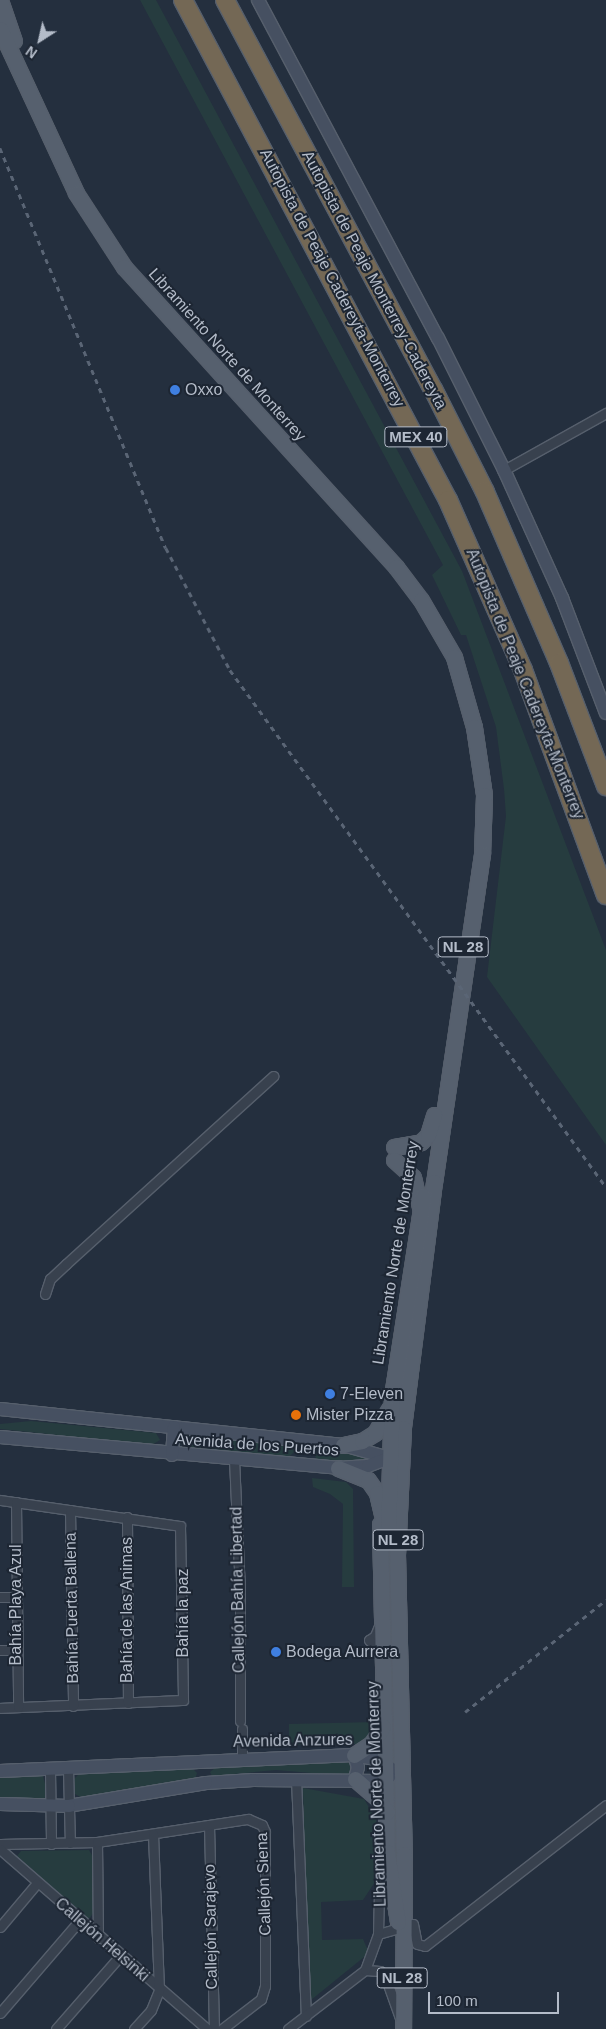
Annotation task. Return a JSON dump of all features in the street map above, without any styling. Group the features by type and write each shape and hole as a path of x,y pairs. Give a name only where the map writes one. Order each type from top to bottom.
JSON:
{"highway":[{"name":"Autopista de Peaje Cadereyta-Monterrey","path":"184,0 448,500 520,662 606,894"},
{"name":"Autopista de Peaje Monterrey-Cadereyta","path":"225,0 433,389 481,484 530,592 606,786"}],"main road":[{"name":"Libramiento Norte de Monterrey","path":"0,0 12,34 15,60"},
{"name":"Libramiento Norte de Monterrey","path":"0,29 76,193 124,267 370,536 421,600 448,649 467,697 477,742 484,795 484,832 434,1182 404,1411 391,1557 388,1771 400,1924 403,2026"},
{"name":"Libramiento Norte de Monterrey","path":"389,1458 392,1396 478,837 474,750 448,649"},
{"path":"420,1209 413,1177 394,1153 421,1142 428,1136 434,1115"},
{"path":"380,1598 391,1557 394,1469 389,1458 395,1442 404,1376 413,1351"},
{"path":"343,1445 362,1441 374,1433 386,1415 392,1396"},
{"path":"338,1468 368,1480 379,1498 391,1557"},
{"path":"379,1498 383,1727 388,1771 390,1875 400,1924"},
{"name":"Libramiento Norte de Monterrey","path":"391,1557 399,1690 404,1854 400,1924"},
{"path":"388,1771 397,1754 399,1690"},
{"path":"354,1755 371,1744 383,1727"},
{"path":"388,1771 397,1774 400,1845 404,1854"},
{"path":"355,1780 378,1799 388,1813"}],"street":[{"path":"258,0 438,338 504,470 562,598 606,713"},
{"path":"504,470 606,413"},
{"path":"45,1294 50,1280 66,1264 273,1076"},
{"name":"Avenida de los Puertos","path":"0,1409 343,1445 389,1458"},
{"path":"172,1455 174,1427"},
{"name":"Avenida de los Puertos","path":"0,1437 172,1455 338,1468 368,1466 389,1458"},
{"name":"Callejón Bahía Libertad","path":"234,1459 240,1592 242,1758"},
{"name":"Bahía la paz","path":"0,1500 176,1524 180,1526 183,1538 183,1700 0,1708"},
{"name":"Bahía Playa Azul","path":"16,1502 15,1597 18,1707"},
{"name":"Bahía Puerta Ballena","path":"70,1510 73,1706"},
{"name":"Bahía de las Animas","path":"127,1517 128,1703"},
{"path":"0,1597 15,1597"},
{"path":"0,1650 16,1650"},
{"path":"354,1755 358,1767 355,1780"},
{"name":"Avenida Anzures","path":"0,1771 50,1770 242,1758 354,1755 388,1771"},
{"path":"204,1760 206,1783"},
{"path":"68,1769 70,1844"},
{"path":"50,1770 51,1844"},
{"path":"0,1804 69,1806 206,1783 296,1779 355,1780 388,1771"},
{"path":"296,1779 306,2016"},
{"path":"378,1934 400,1924 413,1924 417,1944 425,1946 606,1805"},
{"name":"Callejón Siena","path":"0,1844 97,1842 248,1819 256,1820 265,1832 264,1994 256,2004 222,2029"},
{"name":"Callejón Sarajevo","path":"209,1825 214,2029"},
{"path":"134,2029 151,2010 159,1990 153,1834"},
{"path":"97,1842 98,1938"},
{"name":"Callejón Helsinki","path":"0,1849 98,1938 207,2029"},
{"path":"288,2029 365,1970 378,1934 379,1892 390,1875"},
{"path":"0,1927 38,1883"},
{"path":"0,2013 79,1921"},
{"path":"56,2029 120,1956"},
{"path":"365,1970 380,1971 384,1976 403,2026"}],"green space":[{"path":"140,0 156,0 462,571 606,950 606,1145 487,977 506,816 504,789 496,727 466,635 461,635 432,575 443,565"},
{"path":"31,1421 156,1433 160,1440 152,1445 0,1429 0,1424"},
{"path":"186,1435 290,1445 295,1451 289,1457 184,1448 179,1441"},
{"path":"319,1447 366,1452 370,1458 366,1464 317,1460 314,1454"},
{"path":"312,1478 346,1482 353,1489 354,1587 342,1587 343,1504 330,1494 313,1487"},
{"path":"375,1722 368,1739 357,1744 289,1745 289,1724"},
{"path":"352,1763 354,1771 347,1776 276,1770 212,1776 210,1772 216,1767"},
{"path":"193,1769 197,1773 195,1780 82,1798 75,1794 74,1779 79,1774"},
{"path":"43,1776 48,1795 43,1799 0,1798 0,1777"},
{"path":"303,1788 364,1799 376,1819 377,1879 363,1900 321,1902 322,1940 363,1939 369,1953 311,2000 308,1998"},
{"path":"89,1850 93,1857 94,1912 89,1919 17,1856 21,1851"}],"railway":[{"path":"0,148 166,548 230,670 606,1187"},
{"path":"465,1712 606,1600"}],"place":[{"name":"Oxxo","path":"175,390"},
{"name":"7-Eleven","path":"330,1394"},
{"name":"Mister Pizza","path":"296,1415"},
{"name":"Bodega Aurrera","path":"276,1652"}]}
